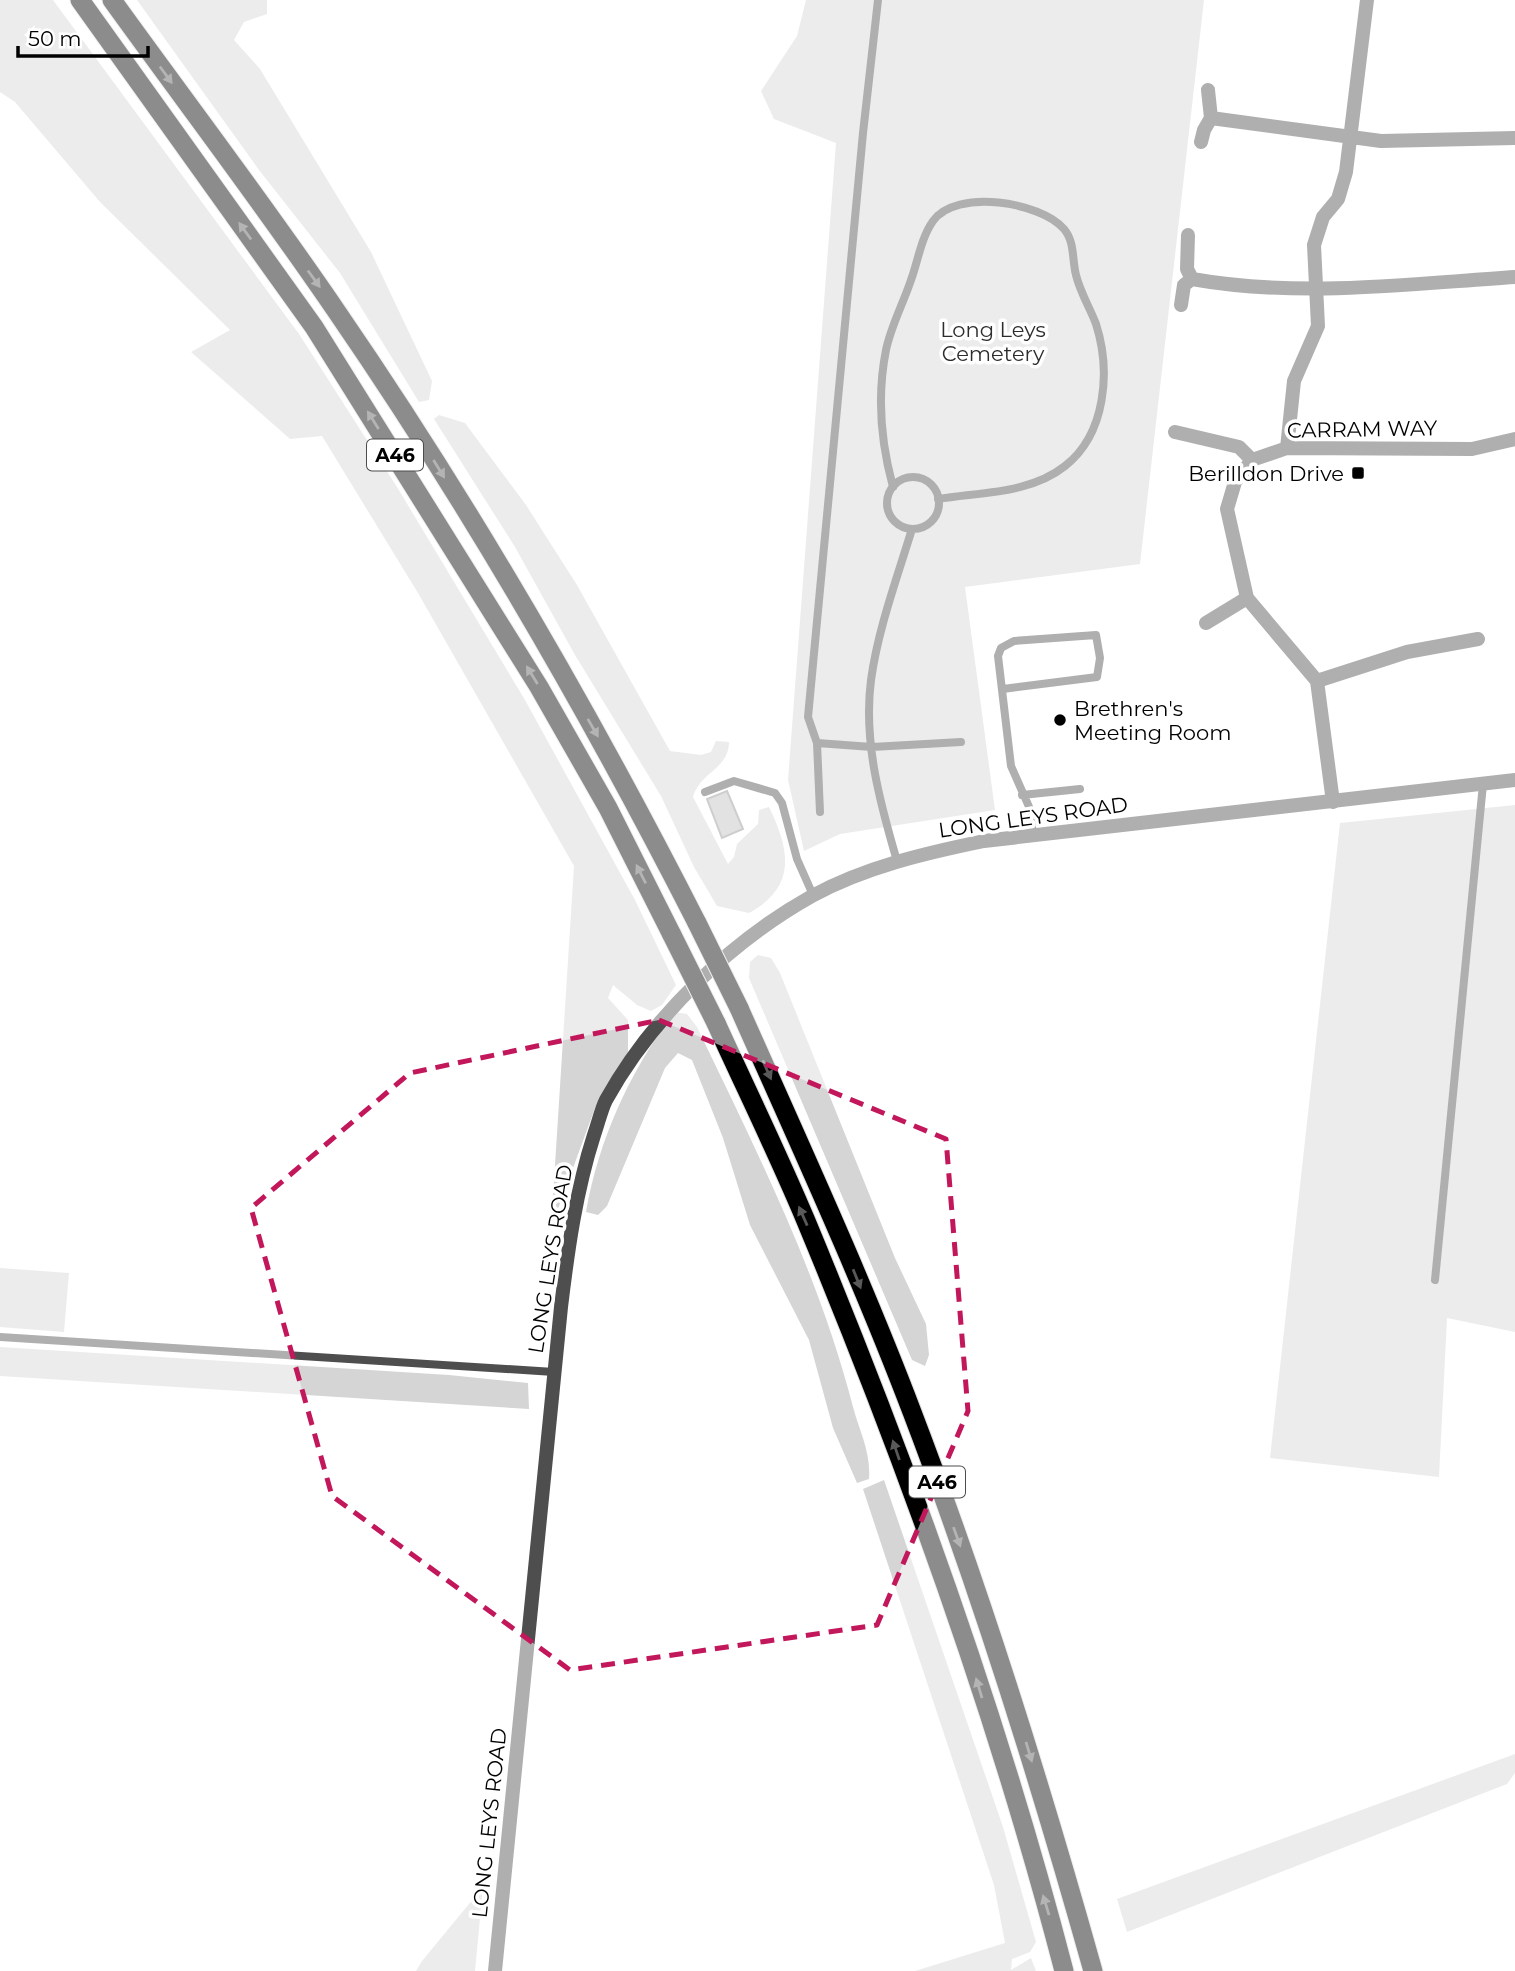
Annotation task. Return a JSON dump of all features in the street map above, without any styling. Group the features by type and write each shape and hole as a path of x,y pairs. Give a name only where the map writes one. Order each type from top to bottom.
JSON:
{"highway":[{"name":"A46","path":"80,0 314,327 540,687 608,808 716,1023 805,1219 885,1418 973,1668 1064,1971"},
{"name":"A46","path":"112,0 337,312 462,505 615,766 697,923 739,1008 828,1208 912,1411 1002,1664 1093,1968"}],"street":[{"path":"1287,448 1294,382 1318,326 1314,245 1323,217 1338,200 1346,172 1367,0"},
{"path":"1201,142 1204,130 1212,118 1208,90"},
{"path":"1212,118 1350,136 1414,141 1515,138"},
{"path":"1188,235 1187,269 1192,279"},
{"path":"1181,305 1184,285 1192,279 1245,288 1317,289 1515,277"},
{"path":"1175,432 1239,447 1252,460 1235,482 1227,509 1247,598 1317,681 1333,802"},
{"name":"CARRAM WAY","path":"1252,460 1287,448 1472,449 1515,439"},
{"path":"1206,623 1247,598"},
{"path":"1317,681 1407,652 1478,639"},
{"name":"LONG LEYS ROAD","path":"495,1971 554,1372 572,1222 586,1159 605,1101 658,1027 727,955 813,895 897,861 984,841 1515,780"}],"lane":[{"path":"820,812 817,743 808,717 878,0"},
{"path":"893,487 883,434 881,386 886,348 923,242 934,219 955,204 975,201 1027,209 1051,219 1066,230 1074,252 1075,274 1096,326 1103,358 1098,419 1085,443 1065,466 1038,481 1009,490 938,499"},
{"path":"904,479 922,479 934,489 938,499 933,519 912,529 903,527 890,516 887,498 893,487 904,479"},
{"path":"897,861 878,797 872,747 872,672 878,640 912,529"},
{"path":"1003,689 1097,677 1100,658 1096,635 1007,643 998,656 1011,766 1030,809 1033,835"},
{"path":"817,743 872,747 961,742"},
{"path":"705,792 734,781 775,793 782,803 797,859 813,895"},
{"path":"1435,1280 1483,784"},
{"path":"1022,795 1080,789"},
{"path":"0,1337 554,1372"}],"highlighted area":[{"path":"659,1020 946,1139 968,1411 877,1625 570,1670 332,1496 251,1208 410,1073"}],"green space":[{"path":"0,0 53,0 299,334 397,487 525,700 635,900 676,985 662,1005 651,1011 637,1005 613,985 608,998 628,1020 628,1052 595,1108 551,1228 574,866 418,593 322,436 290,439 191,352 230,330 100,202 15,102 0,92"},
{"path":"137,0 267,0 267,14 244,22 234,40 260,69 371,252 432,381 429,400 419,402 340,273 259,170"},
{"name":"Long Leys Cemetery","path":"806,0 1204,0 1140,564 965,587 995,810 840,834 804,851 788,780 836,143 774,119 761,91 797,36"},
{"path":"439,415 465,423 526,505 577,585 670,751 701,755 711,752 716,741 729,742 724,758 702,782 693,797 728,864 734,857 737,844 758,824 759,810 769,807 781,838 785,866 775,892 765,903 749,913 717,906 694,867 661,796 575,655 515,547 434,419"},
{"path":"1515,805 1515,1332 1447,1318 1439,1477 1270,1458 1340,823"},
{"path":"758,955 771,958 780,973 895,1258 926,1324 929,1355 925,1366 912,1360 749,978 750,962"},
{"path":"674,1012 687,1014 697,1027 784,1213 823,1309 839,1358 864,1443 869,1479 857,1483 833,1428 809,1340 750,1225 723,1138 692,1060 678,1053 665,1068 607,1206 598,1215 586,1212 599,1158 618,1107 644,1058"},
{"path":"0,1268 69,1273 64,1332 0,1327"},
{"path":"0,1347 449,1375 528,1383 529,1409 0,1376"},
{"path":"884,1480 1003,1827 1036,1942 1030,1952 1012,1959 1011,1970 1031,1958 1036,1971 915,1971 1005,1943 994,1885 863,1489"},
{"path":"1515,1754 1515,1773 1507,1784 1127,1932 1117,1899"},
{"path":"483,1887 475,1971 416,1971 422,1961"}],"building":[{"path":"727,791 743,829 722,838 707,799"}],"place":[{"name":"Berilldon Drive","path":"1358,473"},
{"name":"Brethren's Meeting Room","path":"1060,720"}]}
